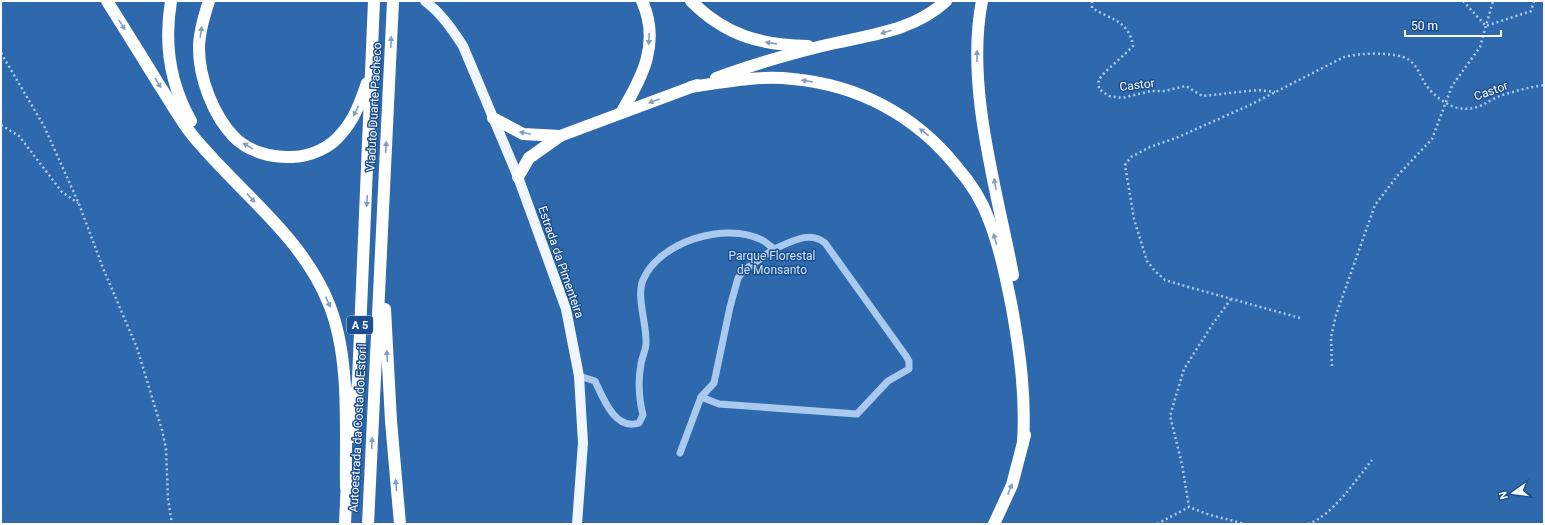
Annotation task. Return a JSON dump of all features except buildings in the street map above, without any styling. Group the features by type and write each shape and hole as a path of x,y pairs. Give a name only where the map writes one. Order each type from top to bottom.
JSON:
{"highway":[{"path":"107,1 181,120 224,171 292,243 313,273 329,304 338,331 344,382 346,487"},
{"path":"171,1 168,20 168,39 171,65 177,94 194,128 224,171"},
{"path":"209,1 201,28 199,48 201,68 206,88 223,122 235,138 248,147 265,155 283,157 299,156 314,153 326,147 340,136 349,125 357,110 371,75"},
{"name":"Viaduto Duarte Pacheco","path":"368,162 374,1"},
{"name":"Viaduto Duarte Pacheco","path":"383,214 393,1"},
{"path":"620,113 643,74 647,60 650,33 648,19 642,1"},
{"path":"691,1 718,23 732,32 754,40 787,45 824,46"},
{"path":"518,177 529,158 560,136 757,63 824,46 882,34 923,19 946,1"},
{"path":"982,1 977,36 980,102 1013,274 1030,378 1031,399 1030,421 1012,485 994,524"},
{"path":"691,87 770,78 793,79 842,89 858,94 896,111 930,136 948,155 979,197 989,219 1007,280 1022,372 1025,412 1023,443"},
{"path":"493,118 523,134 560,136"},
{"name":"Autoestrada da Costa do Estoril","path":"345,524 346,487 358,380 368,162"},
{"path":"383,214 387,354 400,524"},
{"name":"Autoestrada da Costa do Estoril","path":"368,524 383,214"}],"main road":[{"name":"Estrada da Pimenteira","path":"425,1 434,8 451,27 464,46 518,177 566,309 579,376 583,443 577,524"}],"street":[{"path":"579,376 594,381 612,414 623,423 632,425 639,423 643,415 640,400 640,364 647,345 640,288 643,279 652,265 685,241 698,237 728,234 742,235 761,239 774,248"},
{"path":"680,453 701,396 714,383 730,307 738,278 743,271 774,248 799,238 811,236 819,238 825,243 909,361 909,369 888,381 857,414 719,404 701,396"}],"path":[{"name":"Castor","path":"1092,1 1092,8 1122,23 1131,35 1133,46 1099,80 1099,89 1109,96 1122,98 1151,90 1164,91 1186,86 1202,96 1258,90 1276,92"},
{"path":"1464,1 1486,26"},
{"path":"1332,366 1332,337 1336,315 1375,205 1398,175 1432,139 1445,101 1452,86 1480,47 1493,1"},
{"path":"1486,26 1531,11 1534,1"},
{"path":"1,53 44,126 79,204 103,268 137,348 162,430 166,449 168,499 172,524"},
{"name":"Castor","path":"1231,299 1165,280 1147,261 1134,219 1125,165 1131,157 1150,147 1176,138 1276,92 1344,57 1356,54 1378,53 1409,59 1419,70 1426,86 1445,101 1457,108 1475,108 1484,106 1506,94 1516,92 1523,88 1544,85"},
{"path":"1,125 19,136 62,192 79,204"},
{"path":"1189,507 1182,464 1170,416 1184,369 1212,325 1231,299 1300,318"},
{"path":"1308,524 1317,521 1340,499 1372,460"},
{"path":"1157,524 1189,507 1210,515 1245,524"}],"green space":[{"name":"Parque Florestal de Monsanto","path":"1,1 1544,1 1544,524 1,524"}]}
